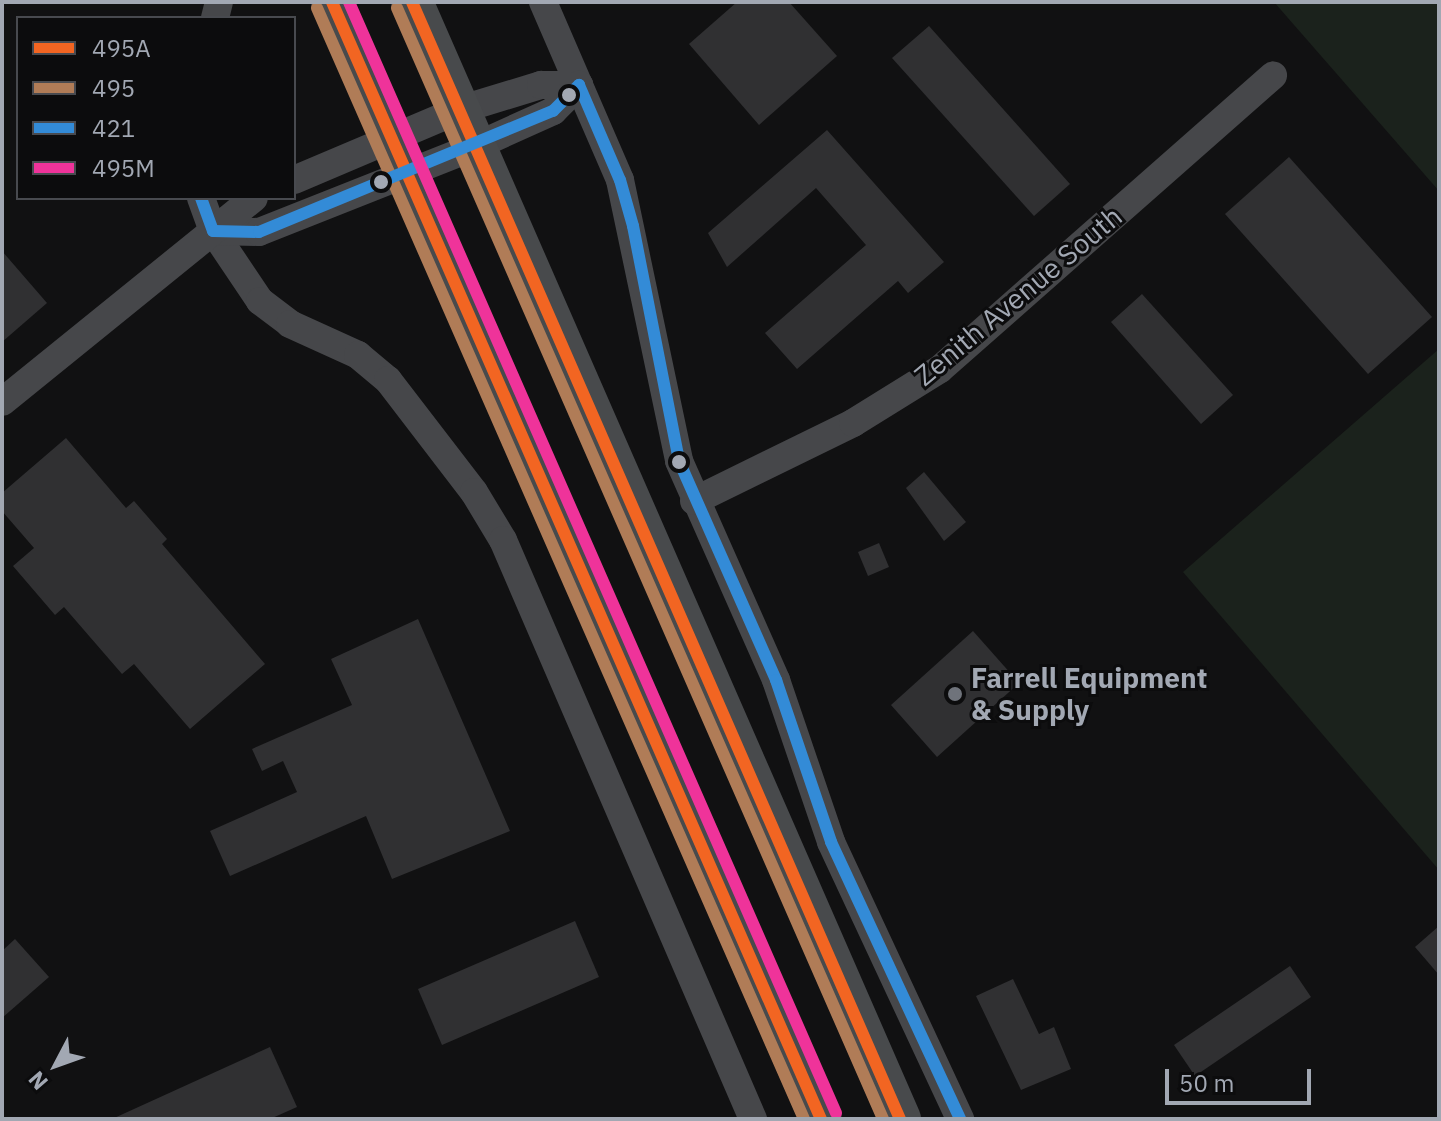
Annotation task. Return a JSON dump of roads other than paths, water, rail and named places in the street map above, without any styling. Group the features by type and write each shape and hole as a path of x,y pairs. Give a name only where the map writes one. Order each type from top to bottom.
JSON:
{"highway":[{"path":"332,2 821,1119"},
{"path":"412,2 900,1119"}],"street":[{"path":"543,2 620,180 670,424 694,501 776,680 831,842 960,1119"},
{"name":"Zenith Avenue South","path":"694,501 853,423 940,369 1273,75"},
{"path":"213,231 259,232 406,174 468,128 541,85 579,85"},
{"path":"296,179 390,137 468,128 553,111 579,85"},
{"path":"202,200 213,231 260,301 290,324 358,355 388,380 474,492 503,540 753,1119"},
{"path":"2,402 252,200"}],"place":[{"name":"Farrell Equipment & Supply","path":"955,694"}]}
